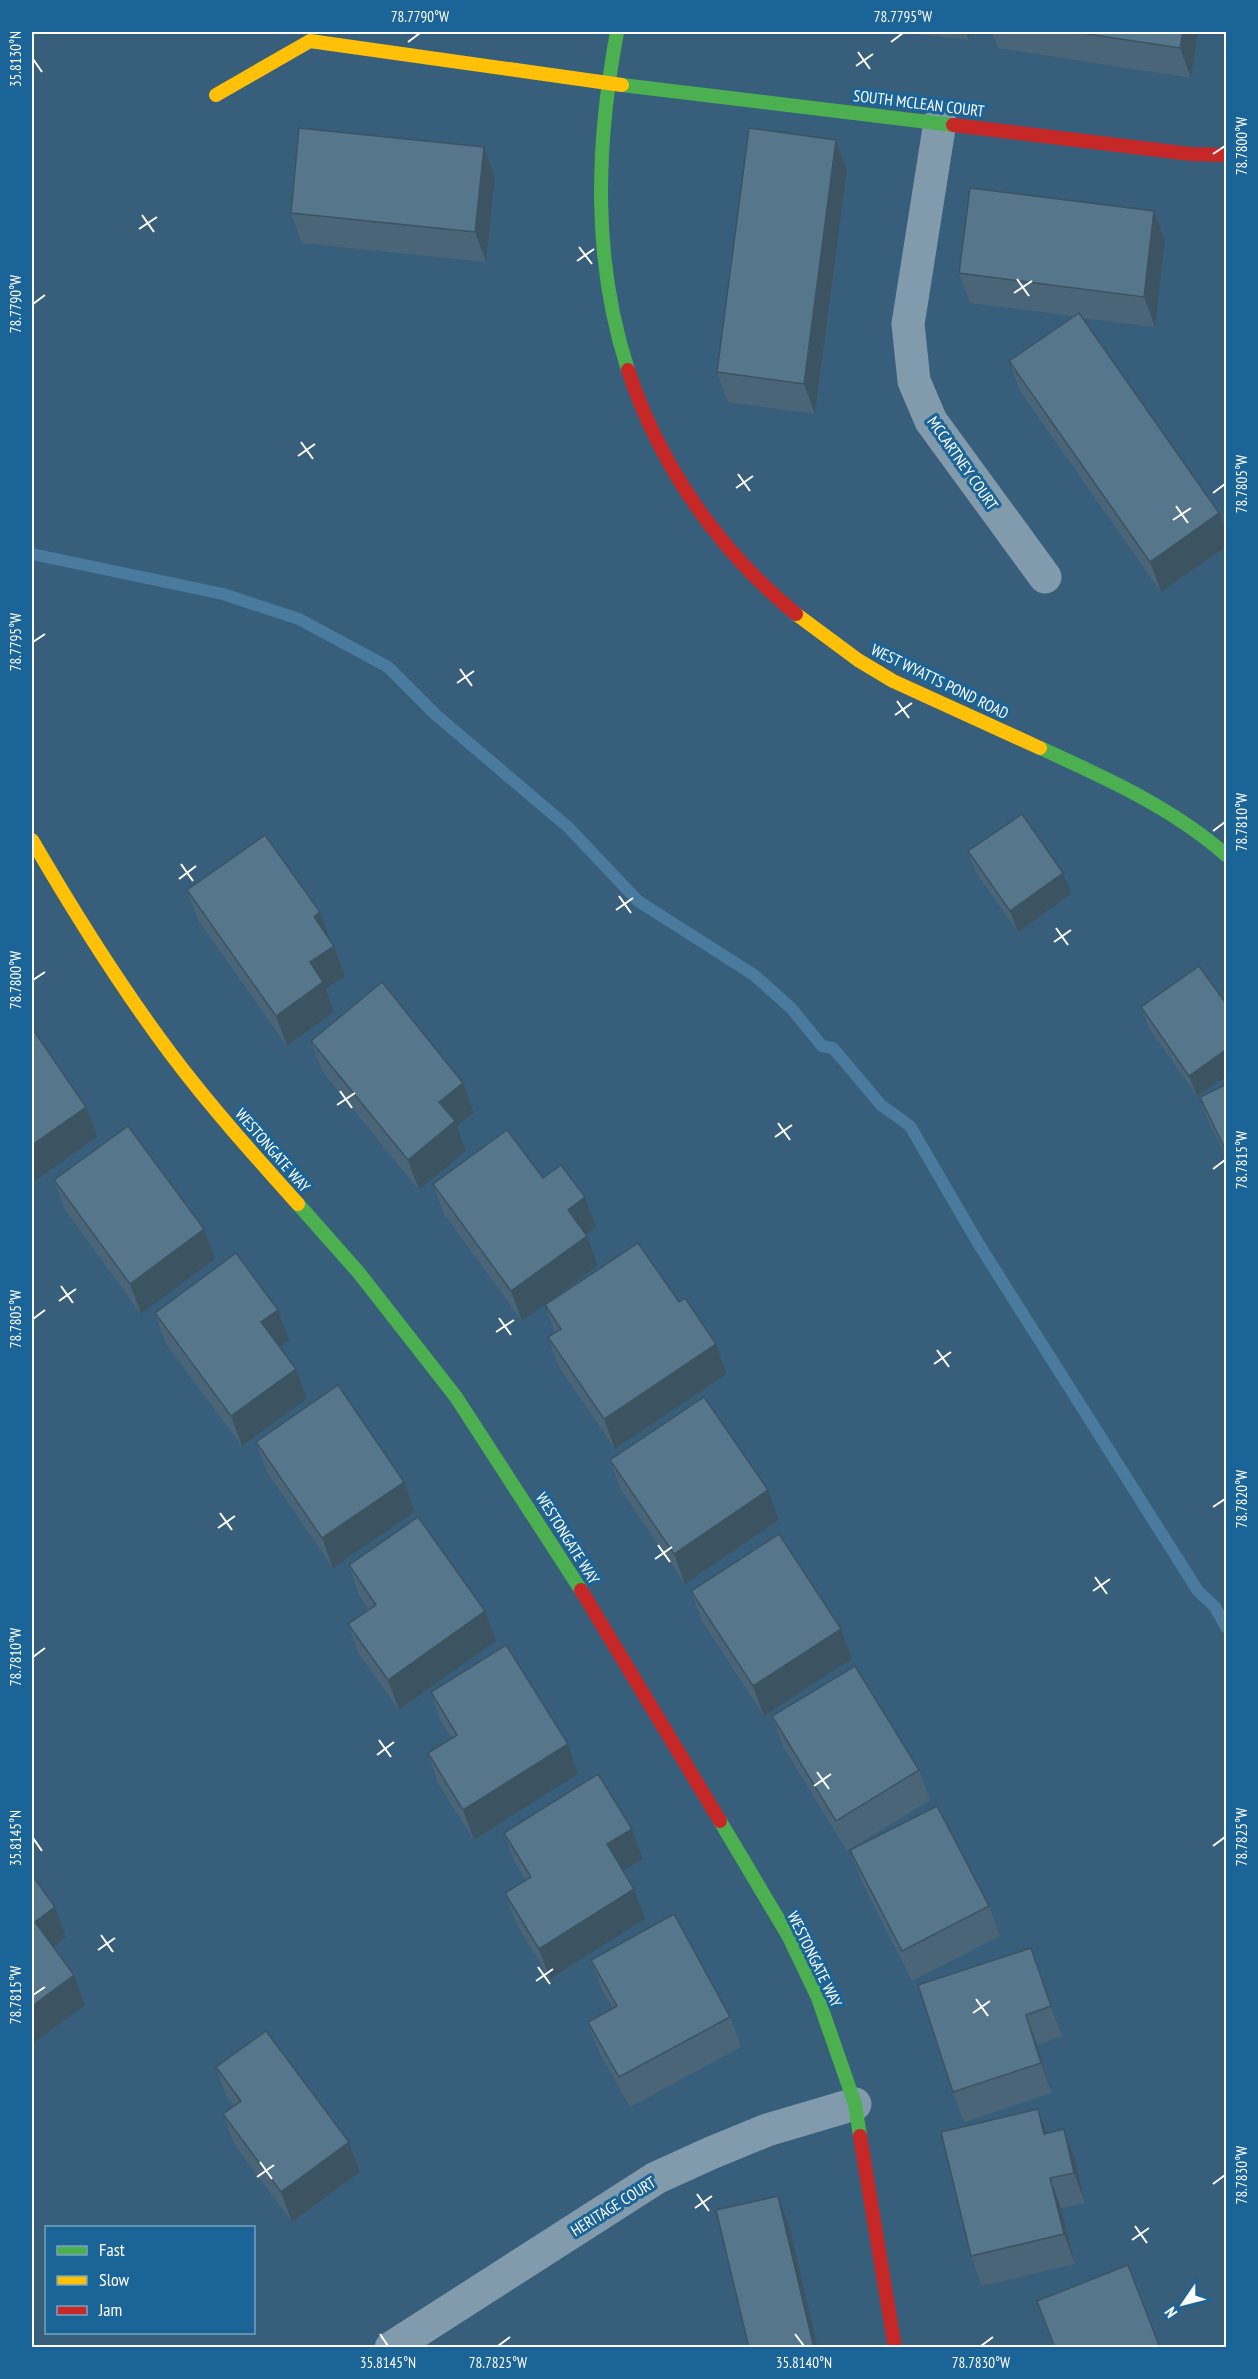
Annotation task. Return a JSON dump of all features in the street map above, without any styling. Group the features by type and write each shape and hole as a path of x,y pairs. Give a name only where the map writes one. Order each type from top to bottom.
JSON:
{"street":[{"name":"WEST WYATTS POND ROAD","path":"618,32 607,83 601,154 601,210 605,274 616,327 632,377 657,441 686,491 724,542 755,576 792,610 841,649 893,681 1144,797 1222,842"},
{"name":"SOUTH MCLEAN COURT","path":"216,95 310,40 607,83 1191,154 1227,155"},
{"name":"MCCARTNEY COURT","path":"940,122 908,324 914,381 931,421 1045,577"},
{"name":"WESTONGATE WAY","path":"32,840 82,926 171,1054 222,1118 351,1264 456,1397 522,1496 614,1643 789,1937 818,1998 855,2104 896,2348"},
{"name":"HERITAGE COURT","path":"391,2348 656,2178 767,2130 855,2104"}],"building":[{"path":"1074,32 1183,32 1180,48"},
{"path":"299,128 484,147 475,232 291,213"},
{"path":"749,128 836,140 804,384 717,372"},
{"path":"970,188 1154,211 1144,297 959,273"},
{"path":"1079,313 1219,513 1150,562 1009,361"},
{"path":"1022,814 1063,873 1010,911 968,851"},
{"path":"265,835 320,912 314,917 334,946 310,962 323,982 276,1016 187,890"},
{"path":"1199,966 1227,1005 1227,1049 1189,1076 1141,1007"},
{"path":"382,982 463,1083 439,1102 455,1121 408,1160 311,1041"},
{"path":"32,1028 86,1107 32,1145"},
{"path":"1227,1084 1227,1153 1200,1097"},
{"path":"128,1126 204,1229 130,1284 54,1180"},
{"path":"507,1130 543,1178 561,1165 585,1197 568,1210 587,1236 511,1291 433,1184"},
{"path":"638,1243 679,1302 685,1298 716,1344 604,1419 548,1337 561,1329 545,1305"},
{"path":"236,1253 278,1310 261,1322 296,1369 231,1416 155,1313"},
{"path":"338,1385 404,1482 322,1538 256,1442"},
{"path":"704,1397 768,1490 674,1554 610,1460"},
{"path":"418,1517 485,1611 388,1680 348,1624 376,1605 349,1565"},
{"path":"779,1534 841,1629 753,1686 691,1591"},
{"path":"506,1645 568,1744 463,1810 428,1753 457,1735 431,1692"},
{"path":"855,1666 919,1770 836,1821 772,1716"},
{"path":"598,1774 632,1829 607,1844 634,1889 539,1949 505,1893 531,1877 504,1833"},
{"path":"937,1806 989,1906 902,1951 850,1850"},
{"path":"32,1875 55,1907 35,1922 74,1975 32,2006"},
{"path":"674,1914 730,2017 619,2077 588,2022 617,2006 591,1960"},
{"path":"1031,1948 1051,2006 1026,2015 1041,2063 953,2092 918,1985"},
{"path":"266,2031 349,2142 281,2192 223,2114 241,2101 216,2067"},
{"path":"1038,2109 1044,2134 1064,2129 1074,2173 1050,2178 1064,2234 971,2256 941,2132"},
{"path":"778,2196 814,2348 749,2348 716,2210"},
{"path":"1128,2265 1160,2348 1055,2348 1037,2301"}],"waterway":[{"path":"32,554 223,594 299,619 388,667 436,715 568,827 638,901 754,975 791,1008 822,1046 833,1048 881,1105 910,1126 978,1243 1198,1591 1215,1607 1226,1627"}],"traffic: fast":[{"path":"617,32 605,117 601,202 608,286 616,328 628,370"},
{"path":"622,85 953,125"},
{"path":"1040,748 1113,782 1161,808 1226,855"},
{"path":"298,1204 359,1273 456,1397 581,1590"},
{"path":"720,1821 789,1937 818,1998 855,2104 860,2136"}],"traffic: slow":[{"path":"216,95 310,41 622,85"},
{"path":"796,614 858,660 893,681 1040,748"},
{"path":"32,840 98,949 152,1028 217,1111 298,1204"}],"traffic: jam":[{"path":"953,125 1191,154 1226,155"},
{"path":"628,370 657,440 695,504 741,562 796,614"},
{"path":"581,1590 720,1821"},
{"path":"860,2136 895,2348"}]}
